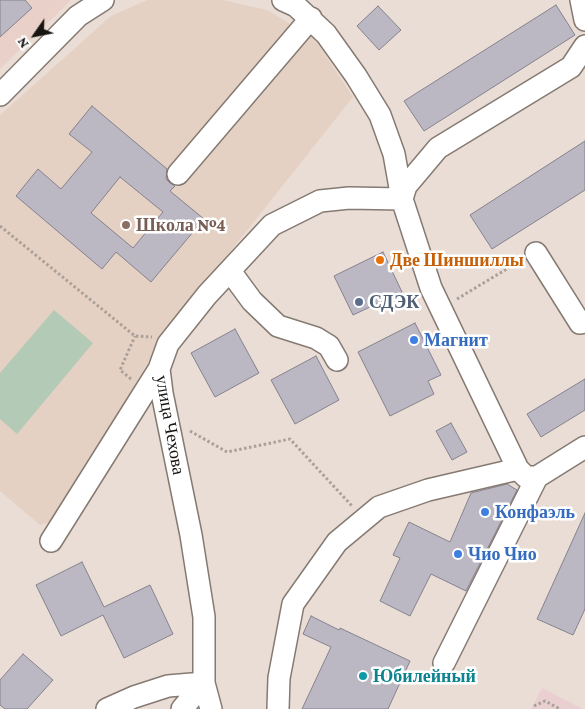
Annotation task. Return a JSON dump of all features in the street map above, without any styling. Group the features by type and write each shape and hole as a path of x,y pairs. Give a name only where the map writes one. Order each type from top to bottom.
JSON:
{"street":[{"path":"0,95 78,16 103,0"},
{"path":"283,0 296,6 326,34 356,76 380,115 394,154 402,199 431,288 528,473"},
{"path":"581,0 585,20"},
{"path":"178,174 310,18"},
{"path":"402,199 406,186 438,148 571,67 585,46"},
{"name":"улица Чехова","path":"211,709 204,683 204,617 191,535 167,419 159,369 168,344 207,296 272,225 320,201 349,198 402,199"},
{"path":"527,257 580,323 585,322"},
{"path":"230,271 252,302 278,326 316,338 329,346 337,360"},
{"path":"51,541 159,369"},
{"path":"278,709 278,678 292,604 337,542 379,507 428,490 528,473 585,447"},
{"path":"444,662 528,473"},
{"path":"108,709 134,697 168,686 204,683"},
{"path":"182,709 204,683"}],"path":[{"path":"0,226 135,336 120,370"},
{"path":"441,309 527,257"},
{"path":"167,419 227,452 290,439 364,519"},
{"path":"534,706 545,701 560,709"}],"shaded area":[{"path":"0,0 71,0 0,69"},
{"name":"Школа №4","path":"147,0 223,0 267,10 314,38 353,97 164,335 54,521 40,525 0,491 0,115 111,16"},
{"path":"542,688 583,709 531,709"}],"green space":[{"path":"54,310 93,343 17,434 0,419 0,373"}],"building":[{"path":"0,0 25,0 32,8 0,37"},
{"path":"556,5 575,35 424,131 404,101"},
{"path":"378,6 401,30 379,50 357,26"},
{"path":"92,106 167,169 166,179 175,186 170,191 204,219 151,282 116,252 102,269 16,196 38,169 61,189 92,152 69,134","holes":["120,177 163,212 133,248 91,213"]},
{"path":"585,141 585,190 492,249 470,215"},
{"path":"383,252 402,292 353,315 334,276"},
{"path":"415,323 441,375 428,381 434,394 390,416 358,352"},
{"path":"235,329 259,373 215,397 191,353"},
{"path":"316,356 339,400 295,424 271,380"},
{"path":"585,379 585,410 541,437 527,414"},
{"path":"451,423 467,452 452,460 436,431"},
{"path":"507,484 517,490 466,591 431,574 410,616 380,601 400,558 393,555 409,522 450,542 471,493"},
{"path":"585,513 585,609 573,635 537,619"},
{"path":"82,562 104,607 150,585 173,634 124,658 103,615 61,636 36,585"},
{"name":"Юбилейный","path":"311,616 410,661 388,709 302,709 331,647 303,634"},
{"path":"23,654 53,680 27,709 5,709 0,705 0,680"}],"place":[{"name":"Школа №4","path":"126,225"},
{"name":"Две Шиншиллы","path":"380,260"},
{"name":"СДЭК","path":"359,302"},
{"name":"Магнит","path":"414,340"},
{"name":"Конфаэль","path":"485,512"},
{"name":"Чио Чио","path":"458,554"},
{"name":"Юбилейный","path":"363,676"}]}
